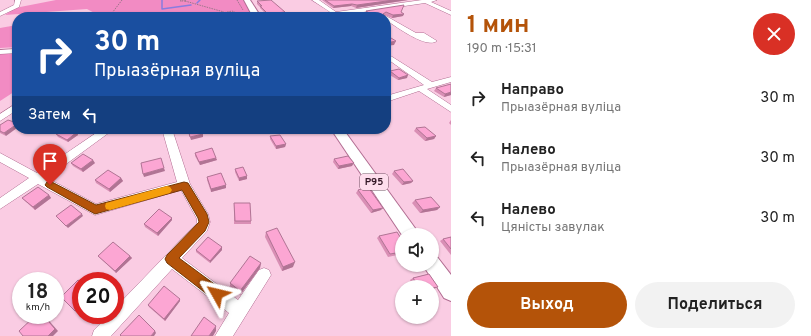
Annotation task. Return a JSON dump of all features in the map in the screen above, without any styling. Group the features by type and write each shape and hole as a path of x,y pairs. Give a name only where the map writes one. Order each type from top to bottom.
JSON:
{"main road":[{"path":"247,0 254,12"},
{"name":"Р95","path":"341,134 407,228"},
{"path":"439,272 449,284"}],"street":[{"path":"0,14 17,6 18,0"},
{"path":"315,0 328,12"},
{"path":"350,12 434,0"},
{"path":"424,1 451,13"},
{"path":"369,9 374,12"},
{"path":"391,21 415,35"},
{"path":"0,52 12,51"},
{"path":"391,58 430,85"},
{"path":"391,97 451,79"},
{"path":"420,88 451,109"},
{"path":"0,118 12,110"},
{"path":"0,204 102,134"},
{"path":"100,336 202,227 204,222 184,185 169,134"},
{"path":"0,157 95,210 184,185"},
{"path":"171,259 240,311"},
{"path":"223,336 264,275"}],"path":[{"path":"113,12 122,0"},
{"path":"180,0 224,12 236,12"}],"shaded area":[{"path":"56,0 243,0 250,12 93,12 87,9 46,12 12,12 12,14 5,15 15,8"},
{"path":"12,26 12,47 0,48 0,28"},
{"path":"12,53 12,93 0,101 0,54"}],"building":[{"path":"271,0 285,12 266,12 257,1"},
{"path":"325,0 394,0 357,5 352,4 334,6"},
{"path":"404,5 401,12 404,14 393,15 391,12 366,11"},
{"path":"399,69 408,75 399,78 391,71"},
{"path":"451,84 451,92 445,94 436,88"},
{"path":"8,120 12,121 12,127 4,133 0,131 0,125"},
{"path":"425,127 436,136 427,138 416,128"},
{"path":"56,134 74,134 67,140"},
{"path":"189,134 203,134 190,137"},
{"path":"280,135 286,144 276,146 270,136"},
{"path":"212,148 216,158 199,162 195,153"},
{"path":"83,154 93,160 81,169 71,163"},
{"path":"348,156 354,163 339,166 334,159"},
{"path":"161,158 164,168 143,174 141,163"},
{"path":"243,167 247,176 239,178 235,169"},
{"path":"403,169 413,181 404,182 394,171"},
{"path":"108,170 121,178 109,189 95,180"},
{"path":"221,173 226,185 211,189 207,177"},
{"path":"38,187 49,195 33,207 22,198"},
{"path":"368,187 383,208 373,210 358,190"},
{"path":"431,197 440,207 423,210 415,200"},
{"path":"234,203 250,203 251,221 235,221"},
{"path":"71,205 82,214 66,226 56,216"},
{"path":"159,209 172,218 157,233 144,224"},
{"path":"277,228 295,262 283,267 266,232"},
{"path":"395,232 395,253 390,254 379,236"},
{"path":"208,237 222,247 210,261 196,250"},
{"path":"451,237 451,249 443,239"},
{"path":"113,242 130,256 115,271 98,256"},
{"path":"250,256 261,263 240,291 230,283"},
{"path":"429,274 433,280 414,280 413,278"},
{"path":"72,286 72,308 64,300 64,294"},
{"path":"164,286 180,299 164,319 148,305"},
{"path":"139,315 155,331 151,336 121,336 120,335"},
{"path":"204,317 216,326 209,336 191,336"},
{"path":"26,324 51,324 55,329 48,336 23,336 19,331"}],"waterway":[{"path":"162,0 162,9 191,5"},
{"path":"197,3 200,0"}],"slow traffic":[{"path":"110,206 167,190"}],"route":[{"path":"50,185 95,210 184,185 204,222 202,227 171,259 217,294"}]}
